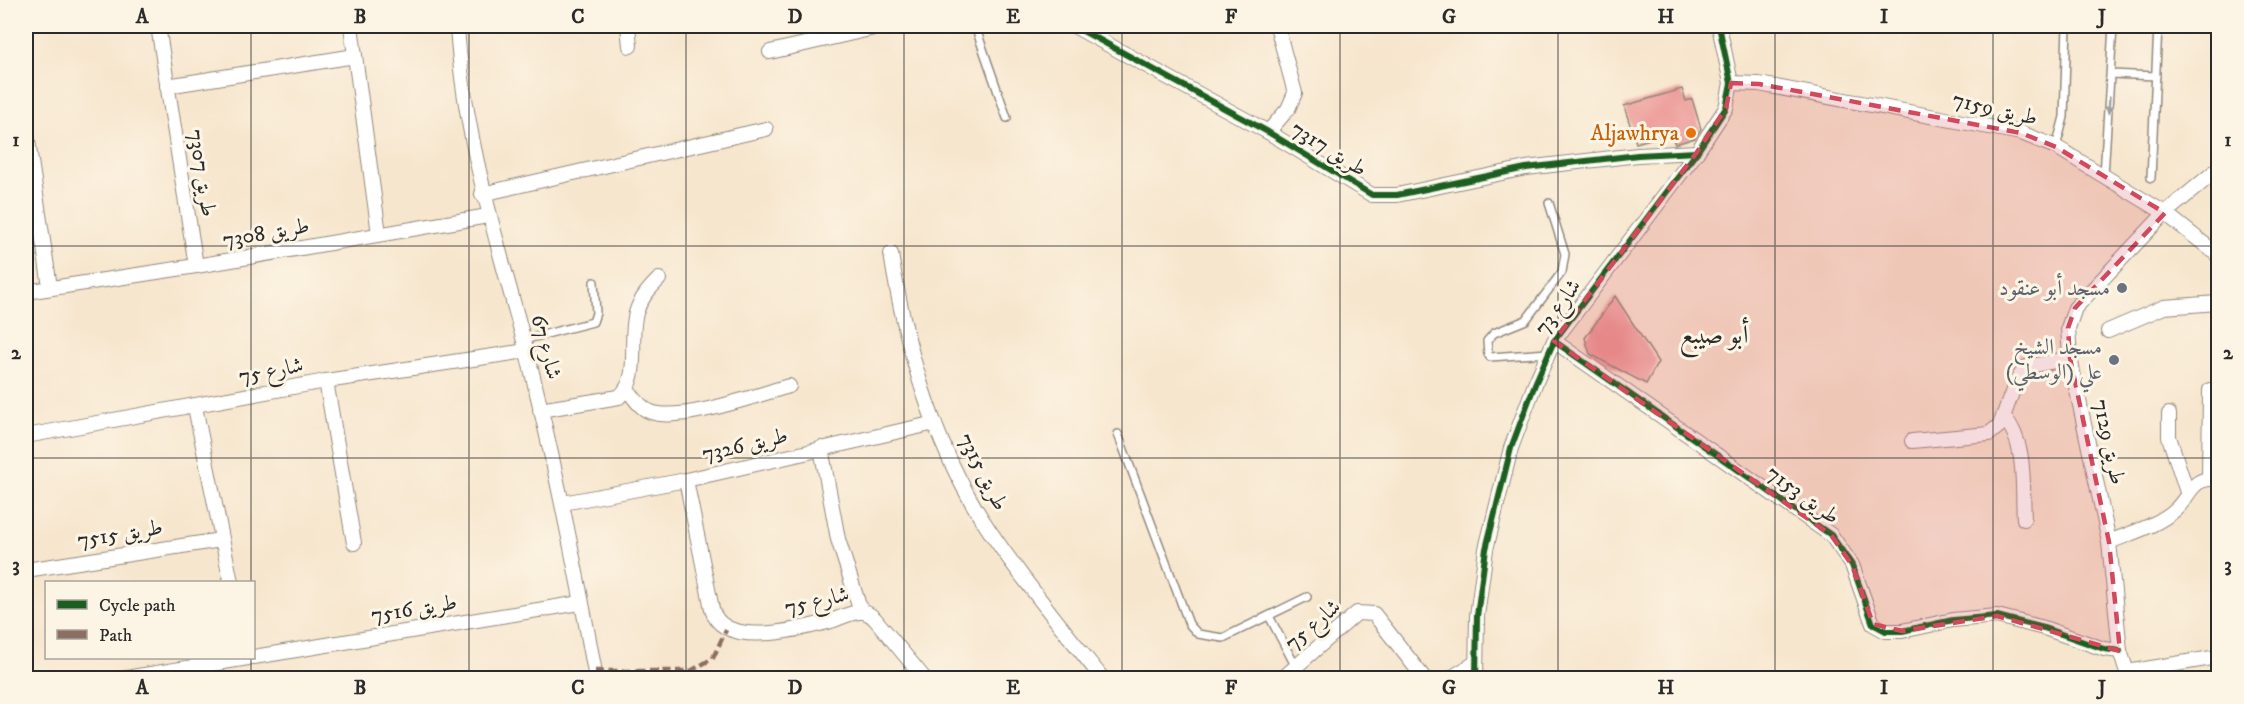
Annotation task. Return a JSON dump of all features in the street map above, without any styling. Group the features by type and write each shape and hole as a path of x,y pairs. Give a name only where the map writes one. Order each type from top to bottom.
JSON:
{"street":[{"name":"طريق 7307","path":"158,26 196,266"},
{"path":"351,26 379,234"},
{"name":"شارع 67","path":"457,26 466,117 482,194 524,345 563,503 580,603 596,678"},
{"path":"628,26 630,46"},
{"path":"770,52 883,26"},
{"name":"طريق 7317","path":"1074,26 1268,132 1361,191 1385,197 1526,168 1638,154 1697,152"},
{"path":"1268,132 1288,109 1294,93 1277,26"},
{"name":"شارع 73","path":"1476,678 1475,663 1486,549 1511,448 1551,347 1697,152 1726,108 1731,83 1719,26"},
{"path":"166,86 355,56"},
{"name":"طريق 7159","path":"1731,83 1760,84 2022,133 2056,147 2165,213 2218,255"},
{"path":"26,128 50,287"},
{"path":"482,194 766,129"},
{"name":"طريق 7129","path":"2128,675 2120,651 2109,542 2070,358 2068,328 2075,308 2165,213 2218,169"},
{"name":"طريق 7308","path":"26,292 196,266 488,216"},
{"name":"طريق 7315","path":"891,254 906,335 935,423 959,477 988,529 1102,678"},
{"path":"540,410 619,397 628,390 632,376 632,334 636,313 643,297 659,279"},
{"path":"2108,331 2164,307 2218,303"},
{"name":"شارع 75","path":"26,435 195,407 524,345"},
{"name":"طريق 7153","path":"1551,347 1831,535 1852,565 1873,624 1886,631 1902,631 1953,620 1997,616 2104,649 2120,651"},
{"path":"1912,441 1989,434 2000,425 2016,382 2026,367 2070,358"},
{"path":"326,381 354,543"},
{"path":"628,390 649,412 666,416 689,413 789,386"},
{"path":"2109,542 2169,516 2179,507 2187,492 2198,482 2214,478 2214,417 2210,390"},
{"path":"195,407 231,581"},
{"path":"2169,414 2169,437 2187,492"},
{"path":"2004,417 2011,425 2019,444 2024,519"},
{"name":"طريق 7326","path":"563,503 686,480 935,423"},
{"path":"821,448 838,539 861,612"},
{"name":"شارع 75","path":"686,480 714,618 726,630 750,633 780,631 816,625 861,612 875,619 924,678"},
{"name":"طريق 7515","path":"26,570 221,540"},
{"name":"طريق 7516","path":"255,657 580,603"},
{"name":"شارع 75","path":"1283,678 1300,673 1357,613 1374,614 1424,678"},
{"path":"2128,675 2218,657"},
{"path":"126,678 236,659"},
{"path":"1451,678 1475,663"}],"lane":[{"path":"975,26 1007,118"},
{"path":"2056,147 2064,117 2067,26"},
{"path":"2104,176 2113,26"},
{"path":"2151,178 2158,26"},
{"path":"2110,74 2156,76"},
{"path":"1549,203 1565,254 1562,272 1526,320 1494,333 1487,341 1490,357 1551,347"},
{"path":"524,345 593,322 596,313 594,282"},
{"path":"1118,434 1189,624 1198,634 1223,638 1307,597"},
{"path":"1269,616 1300,673"}],"highlighted area":[{"path":"1731,83 1759,84 2021,133 2056,147 2165,213 2075,308 2068,328 2070,358 2109,542 2120,651 1997,616 1902,631 1873,624 1852,565 1831,535 1554,341 1697,152 1726,108"}],"building":[{"path":"1682,89 1686,101 1692,99 1701,129 1695,138 1675,144 1671,133 1636,143 1624,106"},
{"path":"1615,296 1658,362 1646,384 1590,354 1585,338"}],"marked path":[{"path":"595,671 691,671 713,658 726,630"}],"cycle path":[{"path":"1074,26 1268,132 1372,195 1397,195 1526,168 1638,155 1697,152"},
{"path":"1476,678 1477,616 1486,549 1511,448 1554,341 1697,152 1726,108 1731,83 1719,26"},
{"path":"1554,341 1831,535 1852,565 1873,624 1886,631 1902,631 1953,620 1997,616 2044,628 2104,649 2120,651"}],"place":[{"name":"Aljawhrya","path":"1691,133"},
{"name":"مسجد أبو عنقود","path":"2122,288"},
{"name":"مسجد الشيخ علي (الوسطي)","path":"2114,360"}],"district":[{"name":"أبو صيبع","path":"1714,335"}]}
